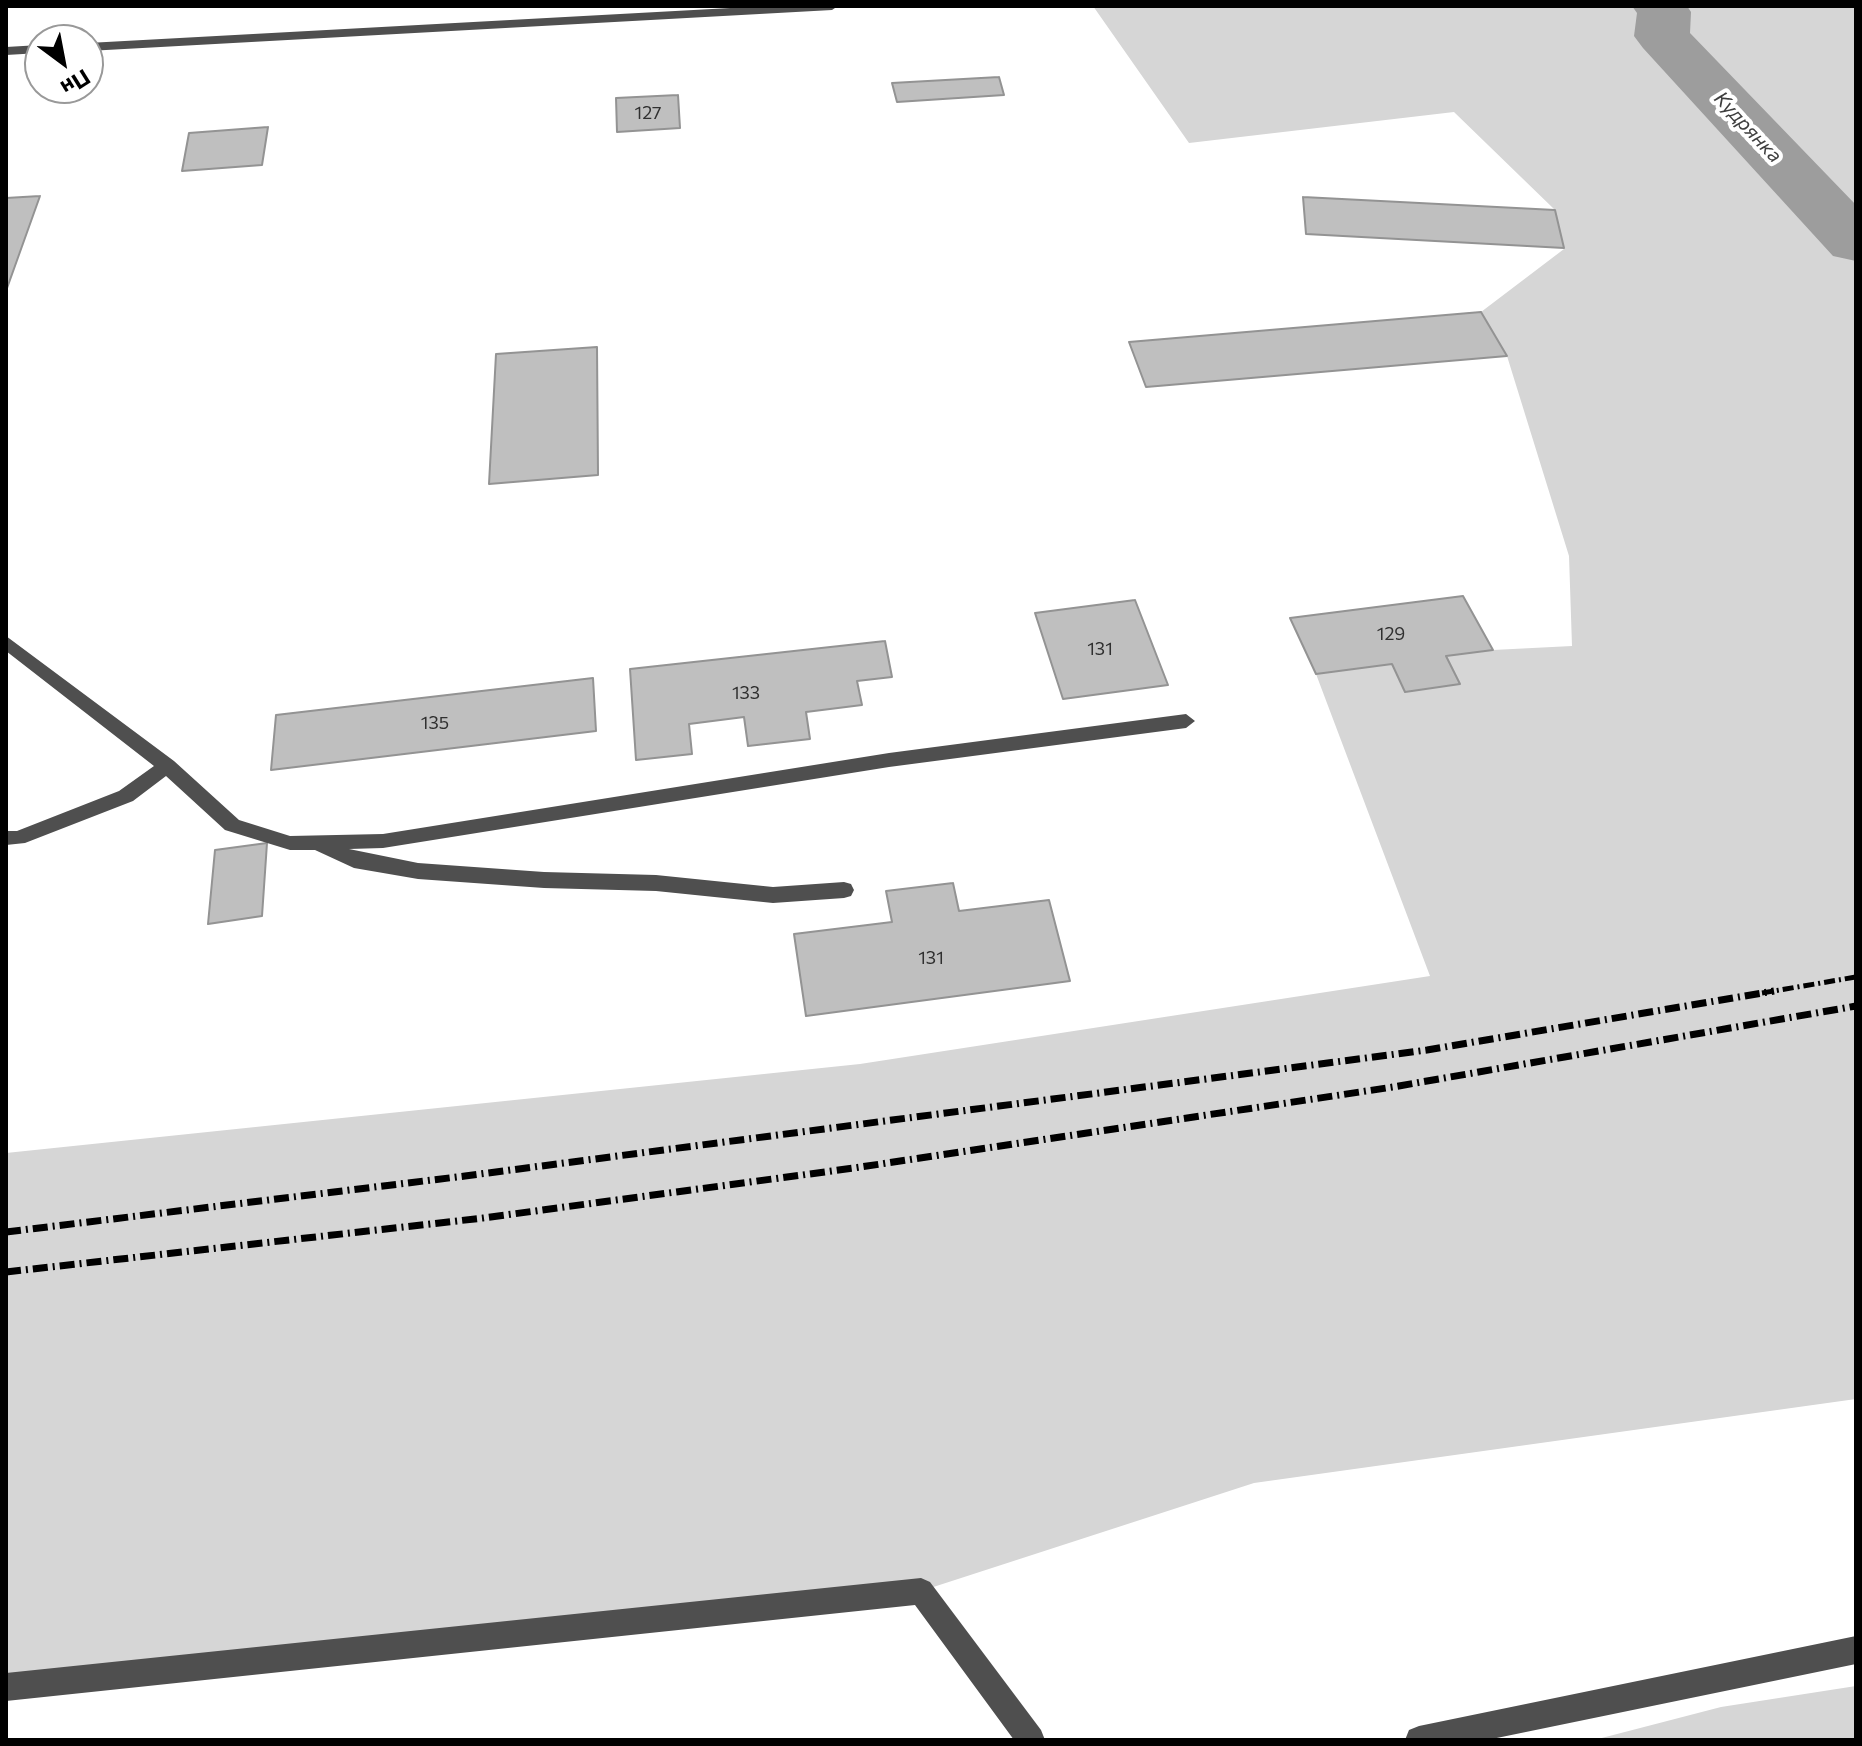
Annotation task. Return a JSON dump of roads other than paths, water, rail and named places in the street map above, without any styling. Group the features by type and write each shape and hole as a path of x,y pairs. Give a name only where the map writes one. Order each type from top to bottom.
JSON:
{"street":[{"path":"104,46 622,12 832,6"},
{"path":"6,642 167,766 232,825 290,843 383,841 889,760 1186,721"},
{"path":"6,838 18,838 126,796 167,766"},
{"path":"315,842 354,860 418,871 544,880 656,883 773,895 844,890"},
{"path":"6,1687 921,1591 1031,1740"},
{"path":"1419,1740 1856,1650"}],"waterway":[{"name":"Кудрянка","path":"1659,6 1664,12 1662,36 1856,242"}],"railway":[{"path":"1762,993 1856,977"},
{"path":"6,1232 465,1176 1427,1050 1774,991"},
{"path":"6,1272 483,1218 854,1168 1393,1087 1856,1006"}]}
